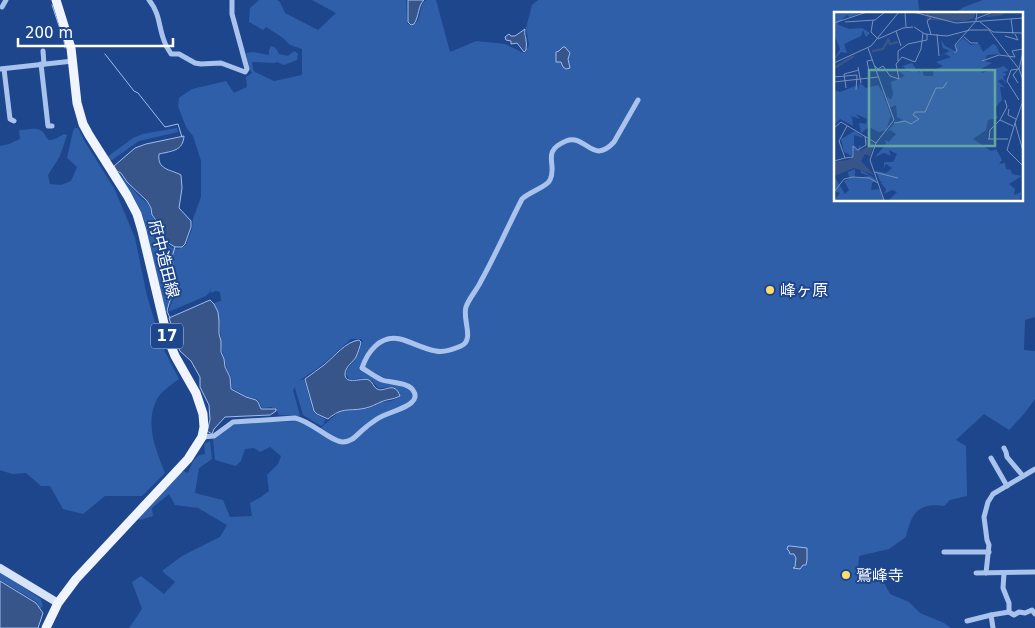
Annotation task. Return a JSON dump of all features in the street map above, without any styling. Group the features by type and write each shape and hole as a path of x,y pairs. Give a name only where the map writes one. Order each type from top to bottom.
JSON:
{"main road":[{"name":"府中造田線","path":"46,628 58,603 76,579 188,459 202,437 204,427 204,414 196,393 167,336 137,214 127,194 89,136 81,118 77,103 73,62 68,37 56,0"}],"street":[{"path":"2,7 6,0"},
{"path":"149,0 156,11 165,42 171,54 179,54 200,64 221,63 245,72 248,69 232,14 232,0"},
{"path":"43,52 42,64 48,126 52,126"},
{"path":"14,121 10,119 2,69 73,62"},
{"path":"202,437 214,436 233,422 295,418 308,422 338,442 345,442 354,438 380,417 410,405 414,401 415,396 412,388 405,384 383,380 362,368 365,360 376,345 387,338 398,338 436,351 445,351 464,345 468,339 464,315 466,307 522,199 550,180 552,175 553,149 569,140 583,143 594,151 609,148 638,100"},
{"path":"1004,448 1007,457 1023,476"},
{"path":"991,458 1007,486"},
{"path":"986,573 989,545 984,517 988,502 993,494 1035,469"},
{"path":"944,552 988,552"},
{"path":"0,568 58,603"},
{"path":"976,573 1035,572"},
{"path":"1004,573 1003,588 1009,603 1009,612"},
{"path":"967,620 1009,612 1014,615 1032,610 1035,614"},
{"path":"991,615 991,627"}],"shaded area":[{"path":"259,0 277,0 280,2 285,13 318,30 336,13 312,0 406,0 407,23 411,26 418,21 424,2 436,0 450,52 476,41 505,44 524,53 529,45 526,28 532,5 538,0 918,0 920,12 834,12 834,201 1022,201 1022,12 956,12 983,0 1035,0 1035,317 1025,320 1024,350 1035,351 1035,399 1009,430 984,414 956,440 966,446 967,496 950,500 944,506 935,505 921,508 913,516 906,537 889,549 859,556 858,569 882,579 890,594 909,602 920,613 951,628 129,628 142,609 132,582 141,576 164,594 175,582 162,571 182,556 220,537 227,525 198,508 175,505 169,494 152,508 153,516 138,519 183,471 188,473 193,461 199,455 205,454 204,444 210,441 212,459 199,468 195,493 223,500 230,517 252,516 250,503 269,491 267,475 278,464 281,456 270,447 260,452 254,448 245,449 241,461 236,466 215,460 213,439 231,426 239,423 300,421 317,431 339,412 367,409 400,397 400,394 395,389 390,387 378,388 372,381 363,378 349,379 346,374 347,370 355,359 363,341 361,339 351,339 322,365 299,381 304,379 313,411 325,419 324,424 321,426 303,415 295,388 297,384 293,390 300,416 279,415 276,409 271,407 262,408 256,399 247,397 232,388 231,376 222,350 219,320 214,303 221,301 220,292 210,293 211,288 206,296 168,312 175,295 181,293 175,294 167,310 165,309 143,216 117,172 146,202 150,208 151,215 161,229 163,238 170,247 178,249 186,245 201,197 201,161 193,136 186,127 178,106 179,98 192,89 226,81 234,93 247,87 246,77 252,73 246,53 253,52 269,55 271,46 279,54 288,56 294,51 296,52 298,54 297,60 284,65 277,62 252,62 255,72 274,81 302,75 302,49 290,45 266,27 263,30 249,22 250,8"},
{"path":"408,0 424,0 416,21 411,25 408,22"},
{"path":"525,29 526,50 524,52 517,43 511,44 511,41 506,40 505,37 509,34 515,36"},
{"path":"563,47 570,53 568,59 570,68 566,69 561,62 556,62 556,52"},
{"path":"75,128 78,128 115,190 135,238 147,296 162,346 179,379 160,395 153,410 153,437 165,473 142,496 105,496 83,514 63,509 50,486 41,486 26,473 12,474 0,470 0,146 20,139 19,130 37,129 44,133 49,140 64,134 67,135 60,156 48,175 50,184 61,185 71,181 77,167 67,158"},
{"path":"177,128 178,132 139,141 112,160 109,160 107,157 133,138 143,134"},
{"path":"184,136 182,145 176,150 159,154 162,166 181,175 182,188 179,208 191,221 191,227 185,244 182,247 175,247 163,237 162,228 152,215 147,201 127,182 114,166 135,148"},
{"path":"210,300 218,312 221,352 230,377 231,389 256,400 261,409 276,409 270,415 225,417 212,434 207,431 210,420 209,405 200,387 200,377 191,361 180,351 169,318"},
{"path":"359,340 361,342 359,350 346,369 346,378 348,380 369,380 380,390 395,389 400,396 368,408 338,412 328,419 317,414 314,411 305,379 349,343"},
{"path":"788,546 807,548 806,565 803,565 800,569 793,568 795,567 796,558 794,554 790,554 787,549"},
{"path":"0,572 41,599 43,607 40,608 37,602 0,580"},
{"path":"0,581 36,603 43,613 38,628 0,628"}],"waterway":[{"path":"52,5 65,48"},
{"path":"105,54 165,127 178,124 182,137"},
{"path":"170,318 167,311 172,292 174,272 172,257 175,247"}],"place":[{"name":"峰ヶ原","path":"770,290"},
{"name":"鷲峰寺","path":"846,575"}]}
